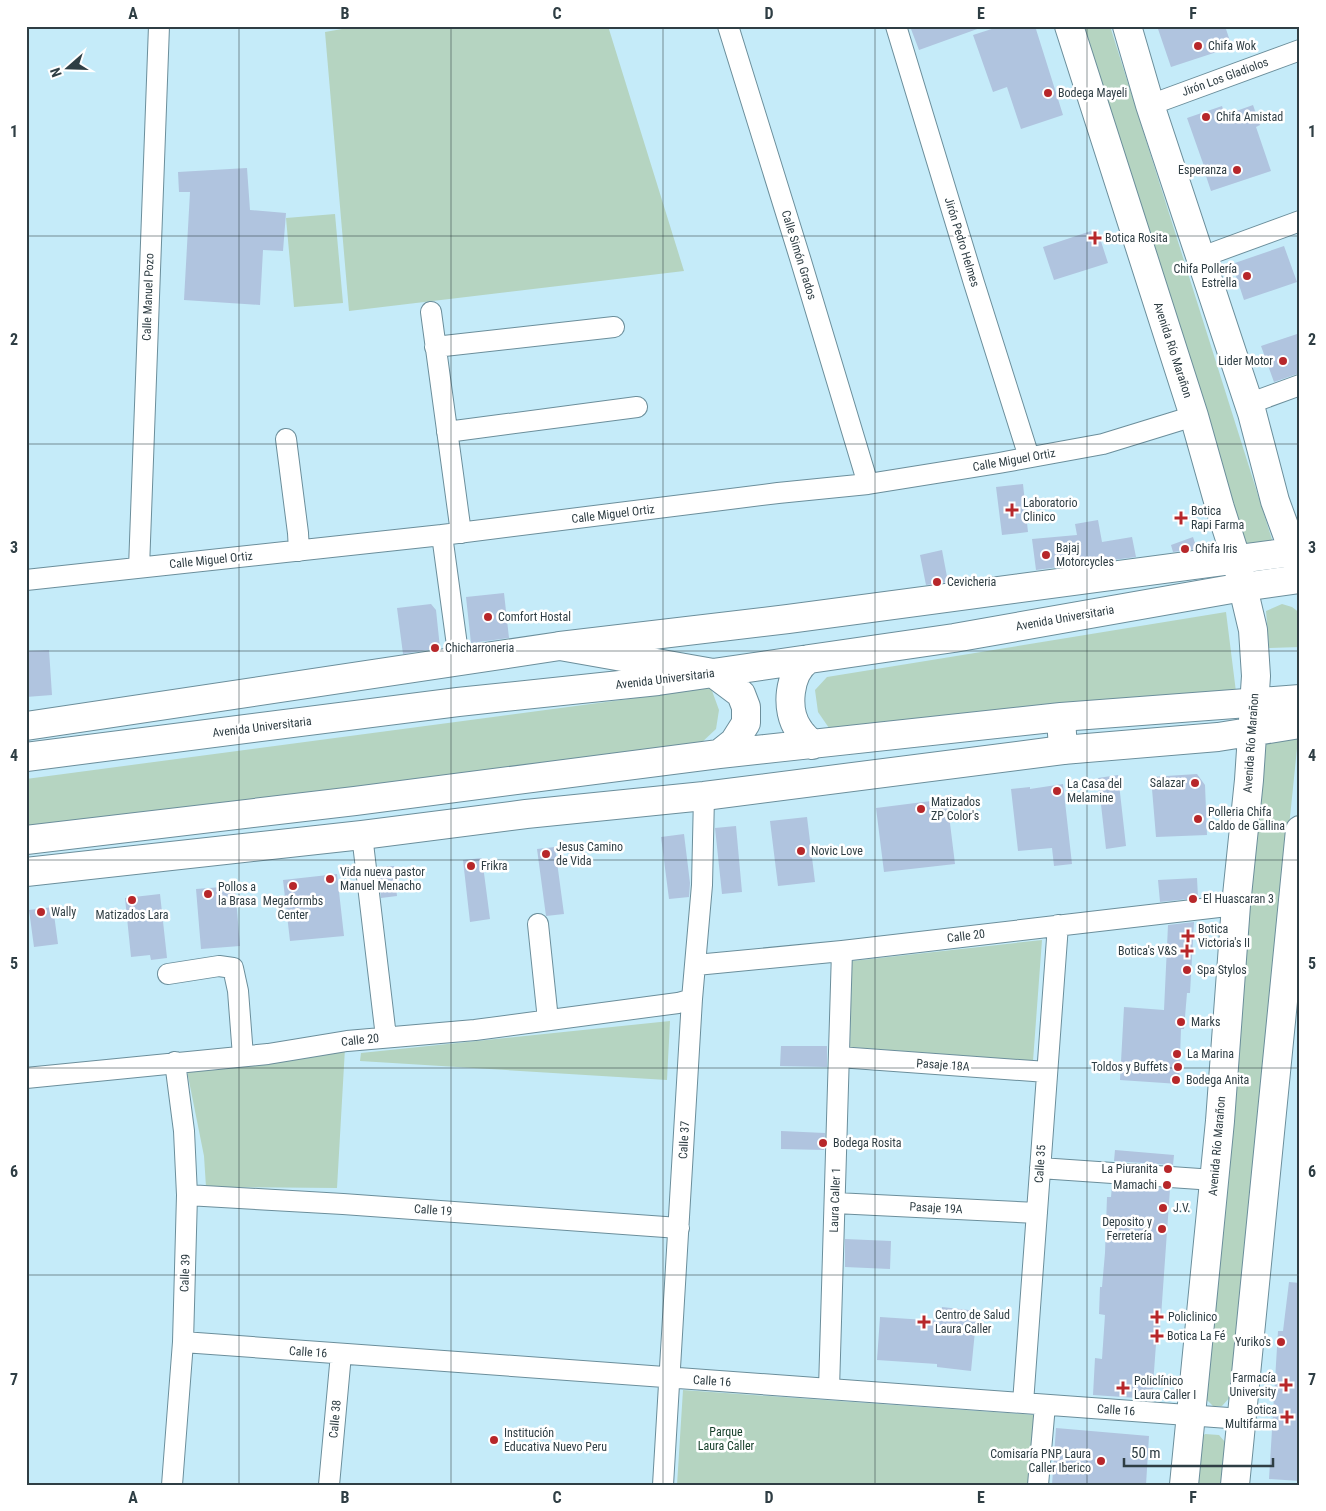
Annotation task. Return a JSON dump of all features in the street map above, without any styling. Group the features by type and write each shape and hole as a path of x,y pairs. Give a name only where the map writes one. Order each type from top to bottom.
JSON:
{"main road":[{"name":"Avenida Río Marañon","path":"1069,26 1194,416 1236,558 1253,630 1256,676 1249,780 1236,905 1214,1180 1184,1485"},
{"path":"26,726 560,646 798,617 1236,558 1298,557 1275,501 1248,404 1150,105 1128,26"},
{"name":"Avenida Universitaria","path":"26,758 458,702 658,681 954,638 1243,587 1300,579"},
{"path":"560,646 713,673 741,694 746,707 746,724 734,742 719,754"},
{"path":"809,659 802,663 790,694 793,717 798,729 812,745"},
{"path":"26,840 355,801 719,754 1061,717 1300,699"},
{"path":"1061,717 1062,750"},
{"path":"26,872 362,835 526,814 704,796 1062,750 1218,737 1300,724"},
{"path":"1235,1485 1296,895 1300,830"}],"street":[{"name":"Calle Manuel Pozo","path":"139,568 158,26"},
{"name":"Calle Simón Grados","path":"728,26 868,484"},
{"name":"Jirón Pedro Helmes","path":"896,26 974,283 1030,457"},
{"name":"Jirón Los Gladiolos","path":"1150,105 1300,50"},
{"path":"1199,258 1300,221"},
{"path":"430,312 447,432 459,660"},
{"path":"435,347 614,327"},
{"path":"1248,404 1300,385"},
{"path":"447,432 637,408"},
{"name":"Calle Miguel Ortiz","path":"26,580 451,534 778,493 868,484 1103,444 1194,416"},
{"path":"286,439 299,551"},
{"name":"Calle 37","path":"662,1485 692,999 702,885 704,796"},
{"path":"362,835 386,1037"},
{"name":"Calle 20","path":"696,964 842,951 1236,905"},
{"path":"538,924 548,1020"},
{"name":"Calle 35","path":"1023,1403 1058,925"},
{"name":"Laura Caller 1","path":"829,1389 842,951"},
{"path":"168,974 218,966 233,968 238,991 243,1056"},
{"name":"Calle 20","path":"26,1078 268,1054 347,1041 475,1030 678,1003 692,999"},
{"name":"Pasaje 18A","path":"840,1057 1047,1072"},
{"name":"Calle 39","path":"172,1485 182,1342 187,1195 184,1131 175,1062"},
{"path":"1040,1168 1214,1180"},
{"name":"Calle 19","path":"187,1195 679,1228"},
{"name":"Pasaje 19A","path":"835,1203 1037,1213"},
{"name":"Calle 16","path":"182,1342 1242,1419"},
{"name":"Calle 38","path":"329,1485 341,1354"},
{"path":"1038,1485 1044,1405"}],"green space":[{"path":"359,26 608,26 684,271 349,311 325,32"},
{"path":"1080,26 1110,26 1275,549 1246,555"},
{"path":"335,214 343,303 294,307 286,218"},
{"path":"1282,604 1292,607 1300,613 1300,647 1269,648 1266,611"},
{"path":"1226,612 1236,692 829,728 818,712 815,690 827,677"},
{"path":"711,688 719,710 716,729 699,745 26,828 26,779"},
{"path":"1300,719 1231,1396 1222,1406 1213,1406 1202,1395 1266,722"},
{"path":"1042,940 1033,1061 850,1047 852,961"},
{"path":"670,1021 667,1080 360,1061 361,1053"},
{"path":"345,1048 337,1188 206,1187 204,1156 187,1071"},
{"name":"Parque Laura Caller","path":"683,1390 1036,1415 1029,1485 677,1485"},
{"path":"1205,1434 1219,1435 1225,1442 1222,1485 1196,1485 1199,1440"}],"building":[{"path":"920,26 980,26 980,28 919,50 911,29"},
{"path":"1001,26 1035,26 1063,115 1021,129 1007,87 993,92 973,35"},
{"name":"Chifa Wok","path":"1157,26 1225,26 1232,47 1171,67"},
{"path":"1253,105 1260,125 1256,127 1271,171 1211,191 1187,118 1222,106 1225,115"},
{"path":"247,168 250,210 286,213 283,251 263,250 260,305 184,300 190,192 179,192 178,172"},
{"path":"1097,229 1108,263 1054,280 1043,247"},
{"path":"1284,246 1297,282 1244,300 1232,264"},
{"name":"Lider Motor","path":"1300,333 1300,373 1274,382 1261,346"},
{"name":"Laboratorio Clinico","path":"1023,484 1028,532 1002,535 996,487"},
{"path":"1098,520 1102,542 1132,537 1136,557 1036,570 1032,539 1077,535 1075,524"},
{"path":"1193,537 1197,549 1173,552 1171,545"},
{"path":"942,550 948,582 926,585 920,555"},
{"name":"Comfort Hostal","path":"504,593 509,638 471,643 466,597"},
{"path":"431,604 436,610 440,648 403,654 397,608"},
{"path":"49,650 52,695 26,697 26,651"},
{"path":"1197,774 1205,785 1207,835 1156,837 1151,777"},
{"path":"1118,775 1126,846 1106,849 1098,778"},
{"path":"1063,784 1072,864 1054,866 1052,848 1018,851 1011,789 1030,787 1030,789"},
{"path":"947,799 955,864 884,872 876,808"},
{"path":"807,817 815,882 778,886 770,821"},
{"path":"736,826 742,892 722,894 715,828"},
{"path":"684,834 690,883 689,897 669,899 661,837"},
{"path":"555,847 564,914 546,916 537,849"},
{"path":"482,858 490,919 470,922 463,860"},
{"path":"394,866 397,896 381,898 378,867"},
{"path":"337,874 344,936 290,941 283,880"},
{"path":"1197,878 1198,898 1160,902 1158,880"},
{"path":"235,886 240,946 201,949 196,889"},
{"path":"160,894 167,958 151,960 150,955 131,957 125,898"},
{"path":"53,907 58,944 34,947 29,910"},
{"path":"1194,922 1190,993 1187,993 1184,1029 1181,1029 1179,1084 1120,1080 1124,1007 1164,1010 1168,925"},
{"path":"781,1046 827,1046 827,1067 780,1066"},
{"path":"781,1131 825,1133 824,1150 781,1149"},
{"path":"1115,1150 1174,1155 1173,1165 1114,1161"},
{"path":"1112,1185 1170,1189 1159,1345 1156,1344 1152,1399 1093,1395 1095,1358 1102,1359 1105,1315 1099,1314 1100,1287 1102,1287 1105,1253 1107,1197 1111,1197"},
{"path":"845,1239 891,1241 890,1269 845,1267"},
{"path":"1289,1282 1300,1283 1300,1481 1269,1479 1278,1331 1283,1331"},
{"path":"942,1307 977,1311 971,1371 937,1367 937,1364 877,1360 880,1317 941,1321"},
{"name":"Comisaría PNP Laura Caller Iberico","path":"1056,1428 1149,1436 1146,1485 1052,1485"}],"place":[{"name":"Chifa Wok","path":"1198,46"},
{"name":"Bodega Mayeli","path":"1048,93"},
{"name":"Chifa Amistad","path":"1206,117"},
{"name":"Esperanza","path":"1237,170"},
{"name":"Botica Rosita","path":"1095,238"},
{"name":"Chifa Pollería Estrella","path":"1247,276"},
{"name":"Lider Motor","path":"1283,361"},
{"name":"Laboratorio Clinico","path":"1012,510"},
{"name":"Botica Rapi Farma","path":"1181,518"},
{"name":"Chifa Iris","path":"1185,549"},
{"name":"Bajaj Motorcycles","path":"1046,555"},
{"name":"Cevicheria","path":"937,582"},
{"name":"Comfort Hostal","path":"488,617"},
{"name":"Chicharroneria","path":"435,648"},
{"name":"Salazar","path":"1195,783"},
{"name":"La Casa del Melamine","path":"1057,791"},
{"name":"Matizados ZP Color's","path":"921,809"},
{"name":"Polleria Chifa Caldo de Gallina","path":"1198,819"},
{"name":"Novic Love","path":"801,851"},
{"name":"Jesus Camino de Vida","path":"546,854"},
{"name":"Frikra","path":"471,866"},
{"name":"Vida nueva pastor Manuel Menacho","path":"330,879"},
{"name":"Megaformbs Center","path":"293,886"},
{"name":"Pollos a la Brasa","path":"208,894"},
{"name":"El Huascaran 3","path":"1193,899"},
{"name":"Matizados Lara","path":"132,900"},
{"name":"Wally","path":"41,912"},
{"name":"Botica Victoria's II","path":"1188,936"},
{"name":"Botica's V&S","path":"1187,951"},
{"name":"Spa Stylos","path":"1187,970"},
{"name":"Marks","path":"1181,1022"},
{"name":"La Marina","path":"1177,1054"},
{"name":"Toldos y Buffets","path":"1178,1067"},
{"name":"Bodega Anita","path":"1176,1080"},
{"name":"Bodega Rosita","path":"823,1143"},
{"name":"La Piuranita","path":"1168,1169"},
{"name":"Mamachi","path":"1167,1185"},
{"name":"J.V.","path":"1163,1208"},
{"name":"Deposito y Ferretería","path":"1162,1229"},
{"name":"Policlinico","path":"1157,1317"},
{"name":"Centro de Salud Laura Caller","path":"924,1322"},
{"name":"Botica La Fé","path":"1157,1336"},
{"name":"Yuriko's","path":"1281,1342"},
{"name":"Farmacía University","path":"1286,1385"},
{"name":"Policlínico Laura Caller I","path":"1123,1388"},
{"name":"Botica Multifarma","path":"1287,1417"},
{"name":"Institución Educativa Nuevo Peru","path":"494,1440"},
{"name":"Comisaría PNP Laura Caller Iberico","path":"1101,1461"}]}
